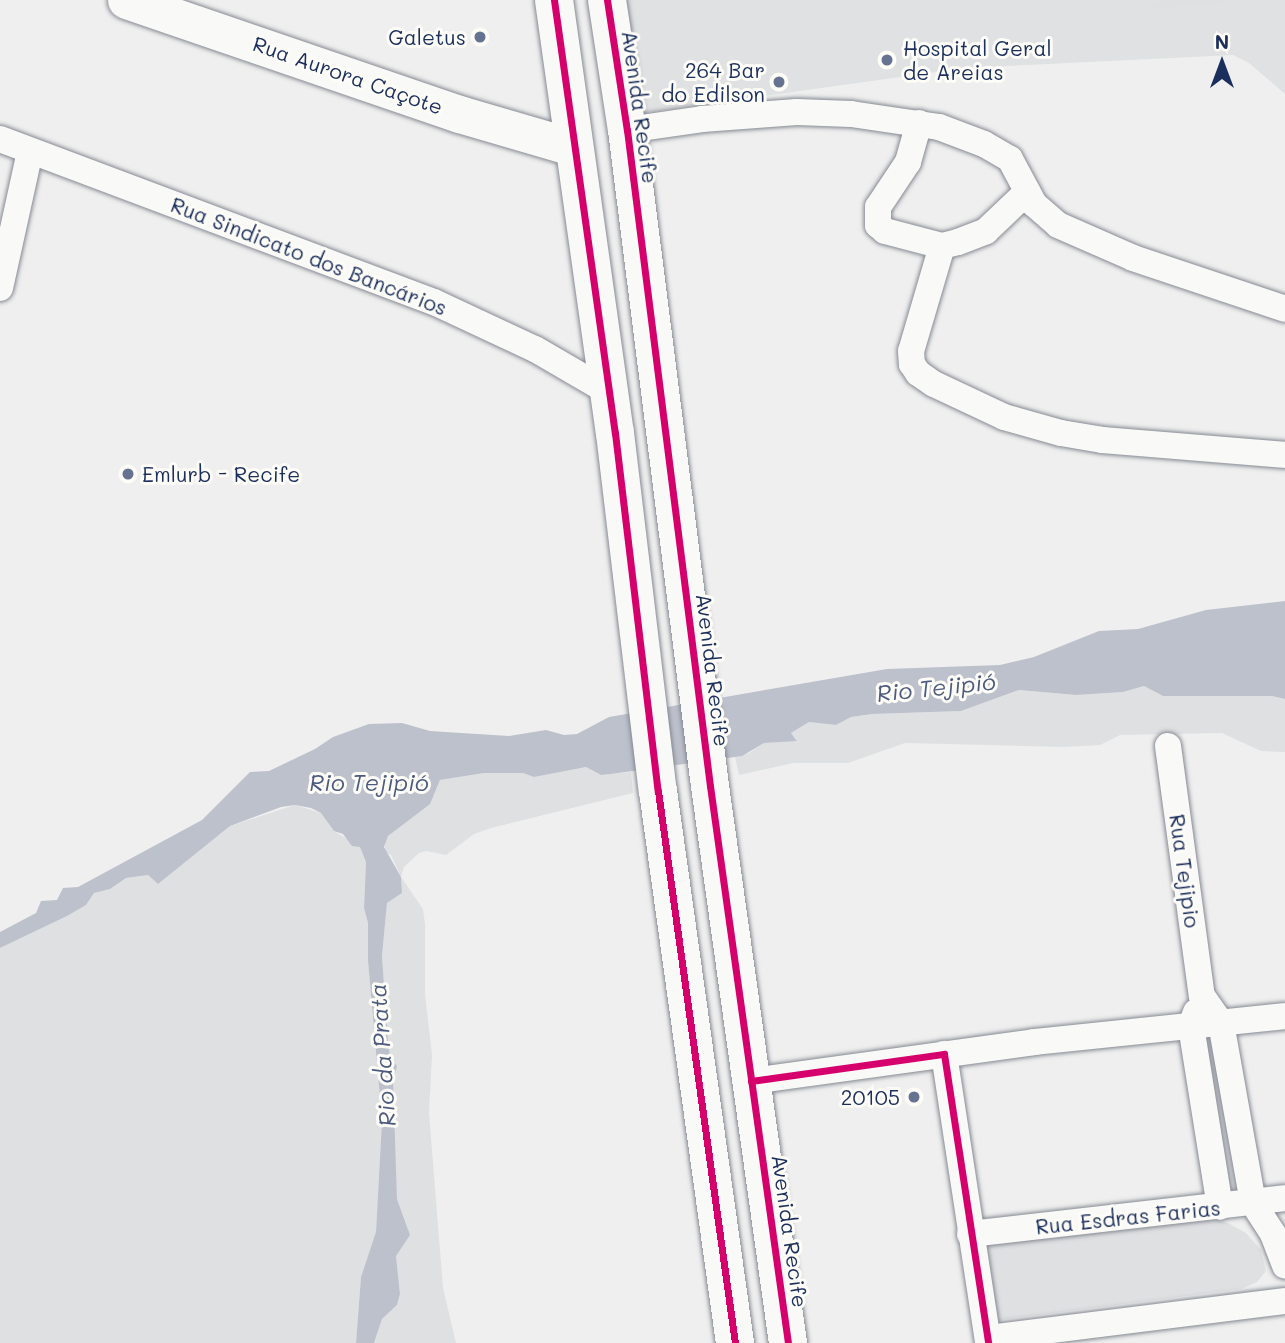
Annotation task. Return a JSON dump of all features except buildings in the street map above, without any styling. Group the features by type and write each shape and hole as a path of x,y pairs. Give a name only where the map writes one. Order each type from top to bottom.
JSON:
{"main road":[{"name":"Rua Aurora Caçote","path":"126,0 459,114 572,147"},
{"path":"554,0 572,147 610,392 642,670 735,1343"},
{"name":"Avenida Recife","path":"607,0 710,786 788,1343"}],"street":[{"path":"626,130 702,119 797,112 851,114 939,127 984,144 1010,159 1042,214 1082,236 1133,258 1285,309"},
{"path":"919,123 908,162 887,190 876,216 878,225 885,231 942,246 986,231 1027,192"},
{"name":"Rua Sindicato dos Bancários","path":"0,139 434,302 535,349 610,392"},
{"path":"0,288 30,151"},
{"path":"942,246 911,351 912,364 918,373 934,384 1003,416 1061,433 1103,440 1285,455"},
{"name":"Rua Tejipio","path":"1168,746 1202,996 1191,1026"},
{"name":"Rua Tejipio","path":"1202,996 1222,1023"},
{"path":"751,1081 944,1054 1285,1016"},
{"path":"1222,1023 1253,1203 1273,1234 1285,1266"},
{"path":"1191,1026 1220,1207"},
{"path":"944,1054 988,1340 1285,1301"},
{"name":"Rua Esdras Farias","path":"971,1234 1285,1198"}],"shaded area":[{"name":"Hospital Geral de Areias","path":"625,0 1285,0 1285,94 1249,63 1233,55 965,68 641,113"},
{"path":"1160,0 1222,0 1224,2 1146,9"},
{"path":"1144,686 1163,696 1272,696 1285,699 1285,752 1261,751 1222,733 1120,735 1100,745 1063,747 905,743 848,763 793,763 739,775 735,757 749,753 764,743 797,740 791,733 809,722 836,725 851,717 872,714 961,711 1019,690 1076,695 1123,692"},
{"path":"586,767 601,775 631,772 633,793 491,828 474,834 446,855 426,851 419,853 404,867 401,877 391,855 385,852 385,839 434,795 440,780 484,773 523,773 534,777"},
{"path":"295,805 321,813 334,831 360,847 366,862 364,908 368,923 368,961 382,1120 376,1233 361,1277 356,1343 0,1343 0,948 67,916 86,905 94,893 110,889 126,878 148,875 158,884 230,826"},
{"path":"401,877 423,909 425,924 425,994 432,1055 429,1113 443,1288 456,1343 374,1343 382,1319 397,1305 400,1294 396,1256 408,1229 397,1199 393,1152 393,1081 397,1066 390,1056 382,956 387,903 402,893"},
{"path":"1209,1040 1219,1051 1240,1188 1225,1191 1202,1051"},
{"path":"1210,1218 1228,1223 1246,1233 1261,1250 1266,1271 1257,1282 1241,1289 999,1320 988,1314 986,1245"}],"water":[{"name":"Rio Tejipió","path":"1285,601 1285,699 1272,696 1163,696 1144,686 1123,692 1076,695 1019,690 961,711 872,714 851,717 836,725 809,722 791,733 797,741 764,743 742,756 601,775 586,767 534,777 523,773 484,773 440,780 430,804 388,836 384,847 401,877 402,893 387,903 382,956 390,1056 397,1066 393,1081 397,1199 410,1235 396,1256 400,1294 397,1305 382,1319 374,1343 356,1343 361,1277 376,1232 382,1120 368,961 368,923 364,908 366,862 360,847 352,846 343,834 334,831 321,813 295,805 281,807 230,826 158,884 148,875 126,878 110,889 94,893 86,905 67,916 0,948 0,932 36,913 41,901 57,900 63,888 78,887 202,820 250,772 269,771 315,749 333,737 369,724 402,723 430,731 509,736 546,730 564,735 577,734 609,717 887,669 1000,665 1034,657 1099,631 1138,629 1206,610"}],"cycle path":[{"path":"554,0 615,433 658,791 735,1343"},
{"path":"607,0 627,130 710,786 788,1343"},
{"path":"751,1081 944,1054 988,1343"}],"place":[{"name":"Galetus","path":"480,37"},
{"name":"Hospital Geral de Areias","path":"887,60"},
{"name":"264 Bar do Edilson","path":"779,82"},
{"name":"Emlurb - Recife","path":"128,474"},
{"name":"20105","path":"914,1097"}],"water label":[{"name":"Rio da Prata","path":"382,1055"}]}
